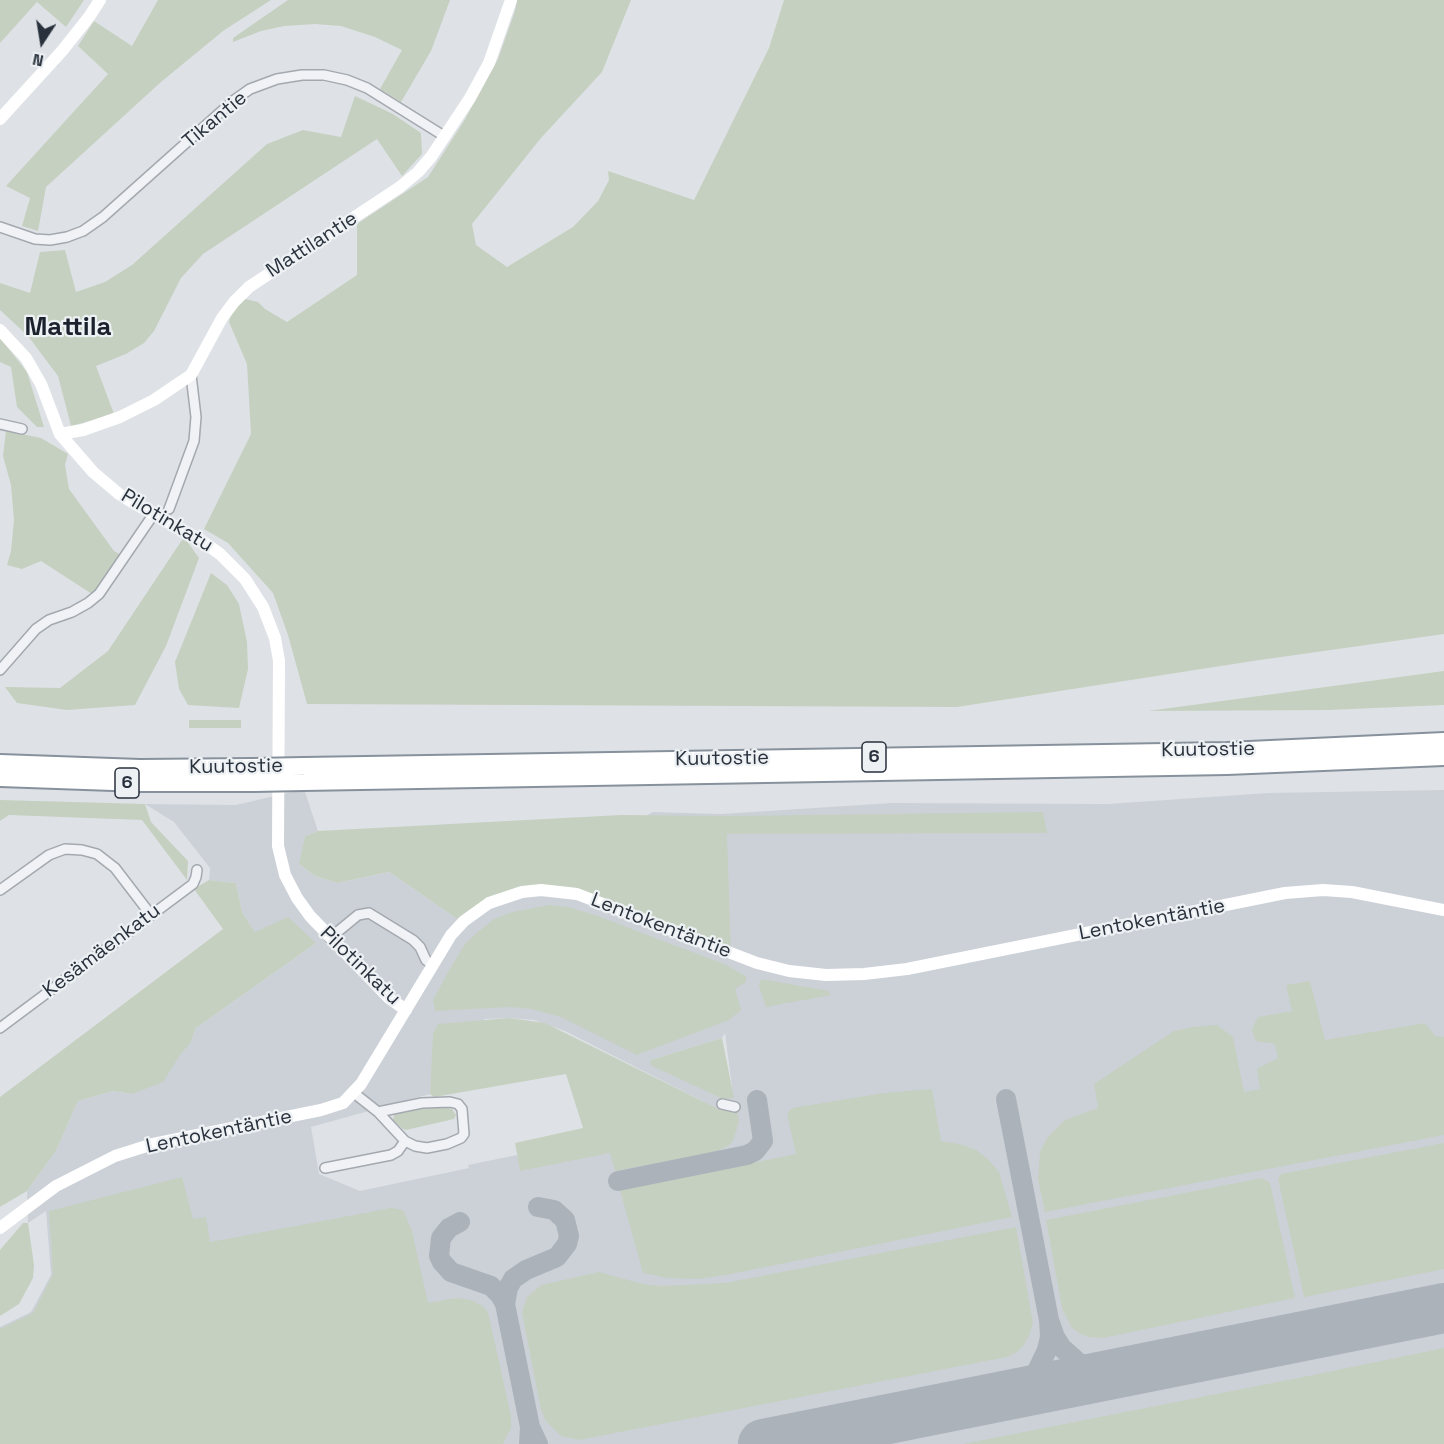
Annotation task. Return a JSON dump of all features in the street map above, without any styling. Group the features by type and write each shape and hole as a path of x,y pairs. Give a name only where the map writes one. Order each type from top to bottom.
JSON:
{"highway":[{"name":"Kuutostie","path":"0,778 130,783 254,775 1227,751 1444,741"},
{"name":"Kuutostie","path":"304,774 1215,766 1444,757"},
{"name":"Kuutostie","path":"0,763 254,775"}],"street":[{"path":"0,119 62,51 100,0"},
{"name":"Mattilantie","path":"60,434 83,430 120,417 154,400 191,375 222,318 249,287 400,188 424,165 470,98 489,63 511,0"},
{"name":"Tikantie","path":"0,227 35,239 50,240 83,231 103,217 233,101 250,89 277,79 302,75 324,75 347,80 367,88 444,136"},
{"name":"Pilotinkatu","path":"0,330 26,358 41,384 60,434 93,472 119,494 199,539 220,554 245,579 267,615 275,638 279,661 278,846 285,875 310,916 389,998 406,1010"},
{"path":"169,509 194,441 196,417 191,375"},
{"path":"0,424 22,429"},
{"path":"0,670 36,629 49,620 80,608 99,594 153,515"},
{"path":"0,890 49,855 65,849 82,850 97,854 115,868 151,915"},
{"name":"Kesämäenkatu","path":"0,1028 193,884 197,870"},
{"name":"Lentokentäntie","path":"0,1228 56,1186 115,1156 153,1144 328,1109 343,1103 354,1093 451,935 464,921 489,903 522,892 563,891 585,897 757,963 789,971 826,975 864,974 907,969 1285,892 1323,890 1352,892 1444,910"},
{"path":"330,938 358,915 369,914 413,940 432,966"},
{"path":"354,1093 378,1112 405,1141 415,1146 427,1148 447,1144 461,1138 464,1126 462,1109 458,1104 450,1102 422,1103 378,1112"},
{"path":"722,1104 735,1107"},
{"path":"325,1168 391,1155 398,1151 405,1141"}],"shaded area":[{"path":"304,789 318,831 305,836 300,865 315,876 337,883 389,872 456,918 464,921 653,812 721,814 892,803 1108,804 1268,793 1444,790 1444,1444 0,1444 0,1327 31,1312 51,1275 46,1211 28,1223 27,1191 56,1151 78,1101 113,1091 132,1094 190,1044 196,1028 316,943 255,932 242,912 236,883 209,880 210,868 174,822 145,804 236,805","holes":["485,1019 534,1020 565,1031 704,1102 518,1158 517,1155 468,1165 469,1168 360,1191 319,1174 311,1127 430,1094 432,1067","725,1033 732,1087 725,1089 651,1060 722,1038"]}],"green space":[{"path":"0,0 84,0 66,27 37,2 0,43"},
{"path":"158,0 271,0 223,31 161,82 46,187 38,231 22,226 30,198 6,186 108,74 78,46 94,21 132,46"},
{"path":"288,0 450,0 431,51 401,102 380,89 402,50 375,37 341,26 315,24 284,26 261,31 233,42 233,38"},
{"path":"517,0 631,0 602,72 541,138 472,224 476,245 507,267 573,227 598,201 609,180 608,171 694,200 769,48 784,0 1444,0 1444,634 957,707 307,704 288,635 273,593 228,543 204,529 251,434 247,364 229,322 233,306 245,299 258,302 287,322 357,275 357,224 428,177 464,121 498,59"},
{"path":"355,96 393,114 421,133 422,154 402,176 377,139 203,254 181,278 154,331 144,343 126,354 96,366 114,414 71,426 58,376 28,336 0,310 0,283 30,293 40,252 65,250 76,292 105,282 132,265 267,144 303,130 341,137"},
{"path":"0,338 27,372 44,427 37,427 17,407 11,367 0,362"},
{"path":"6,431 41,438 68,454 65,465 69,489 114,551 121,555 92,594 41,561 22,569 7,565 11,551 14,520 11,485 3,456"},
{"path":"184,537 199,558 166,646 135,705 67,710 17,703 5,687 60,688 108,651"},
{"path":"211,573 227,585 239,604 247,642 248,669 239,708 188,705 179,689 175,662"},
{"path":"1444,671 1444,705 1329,710 1148,711"},
{"path":"189,720 241,720 241,728 189,728"},
{"path":"0,800 145,804 151,822 188,861 187,880 142,820 9,815 0,821"},
{"path":"1043,812 1047,833 727,834 731,954 600,902 522,892 464,921 456,918 389,872 337,883 315,876 299,864 305,836 318,831 621,815"},
{"path":"209,880 236,883 242,912 255,932 288,917 316,943 196,1028 190,1044 182,1052 163,1082 132,1094 113,1091 78,1101 56,1151 27,1191 0,1207 0,1097 223,929 194,889"},
{"path":"550,905 568,907 595,915 724,964 746,976 746,982 735,989 741,1010 729,1020 637,1055 561,1017 531,1009 511,1007 435,1011 433,1000 448,972 465,944 479,931 494,919 512,912"},
{"path":"761,979 829,991 831,995 766,1007 759,986"},
{"path":"1310,981 1325,1040 1425,1023 1435,1036 1444,1037 1444,1135 1045,1212 1038,1179 1040,1152 1047,1138 1065,1120 1098,1108 1094,1084 1174,1031 1217,1025 1233,1037 1244,1092 1260,1089 1257,1069 1278,1058 1275,1044 1255,1041 1252,1029 1258,1017 1292,1011 1286,985"},
{"path":"509,1018 545,1023 721,1110 737,1112 739,1122 733,1141 715,1152 615,1171 610,1153 520,1171 515,1143 583,1128 566,1074 434,1097 430,1094 433,1034 438,1024"},
{"path":"722,1038 734,1098 723,1099 650,1065 651,1060"},
{"path":"932,1089 941,1141 960,1144 976,1150 988,1159 999,1172 1012,1217 699,1279 667,1278 643,1273 620,1190 796,1154 787,1114 792,1108 884,1093"},
{"path":"442,1106 452,1109 456,1115 454,1119 406,1130 393,1120 394,1115 399,1111"},
{"path":"1444,1143 1444,1269 1304,1297 1278,1179 1281,1174"},
{"path":"182,1177 193,1219 206,1217 210,1242 391,1208 403,1210 412,1231 428,1303 457,1298 471,1300 483,1306 488,1312 511,1416 511,1428 503,1444 0,1444 0,1329 33,1313 53,1274 49,1211"},
{"path":"1262,1178 1270,1183 1295,1298 1103,1338 1089,1337 1071,1327 1062,1308 1046,1220"},
{"path":"23,1223 28,1223 34,1265 33,1278 19,1304 0,1316 0,1250"},
{"path":"1016,1227 1033,1323 1023,1346 1007,1357 579,1440 561,1436 546,1421 541,1410 522,1312 527,1297 541,1285 599,1272 643,1284 661,1286 725,1283"},
{"path":"1444,1348 1444,1444 963,1444 1313,1375"}],"taxiway":[{"path":"1006,1099 1049,1320"},
{"path":"618,1181 747,1155 755,1151 763,1141 757,1100"},
{"path":"505,1304 508,1288 513,1279 526,1270 557,1257 567,1244 569,1236 565,1220 554,1210 538,1207"},
{"path":"460,1222 449,1228 441,1238 439,1256 451,1272 491,1286 505,1304 530,1427"},
{"path":"991,1399 1019,1387 1037,1371 1047,1350 1050,1337 1049,1320 1062,1348 1080,1364 1106,1372 1126,1372"},
{"path":"529,1444 530,1427 538,1444"}],"runway":[{"path":"763,1444 1444,1308"}],"district":[{"name":"Mattila","path":"68,328"}]}
